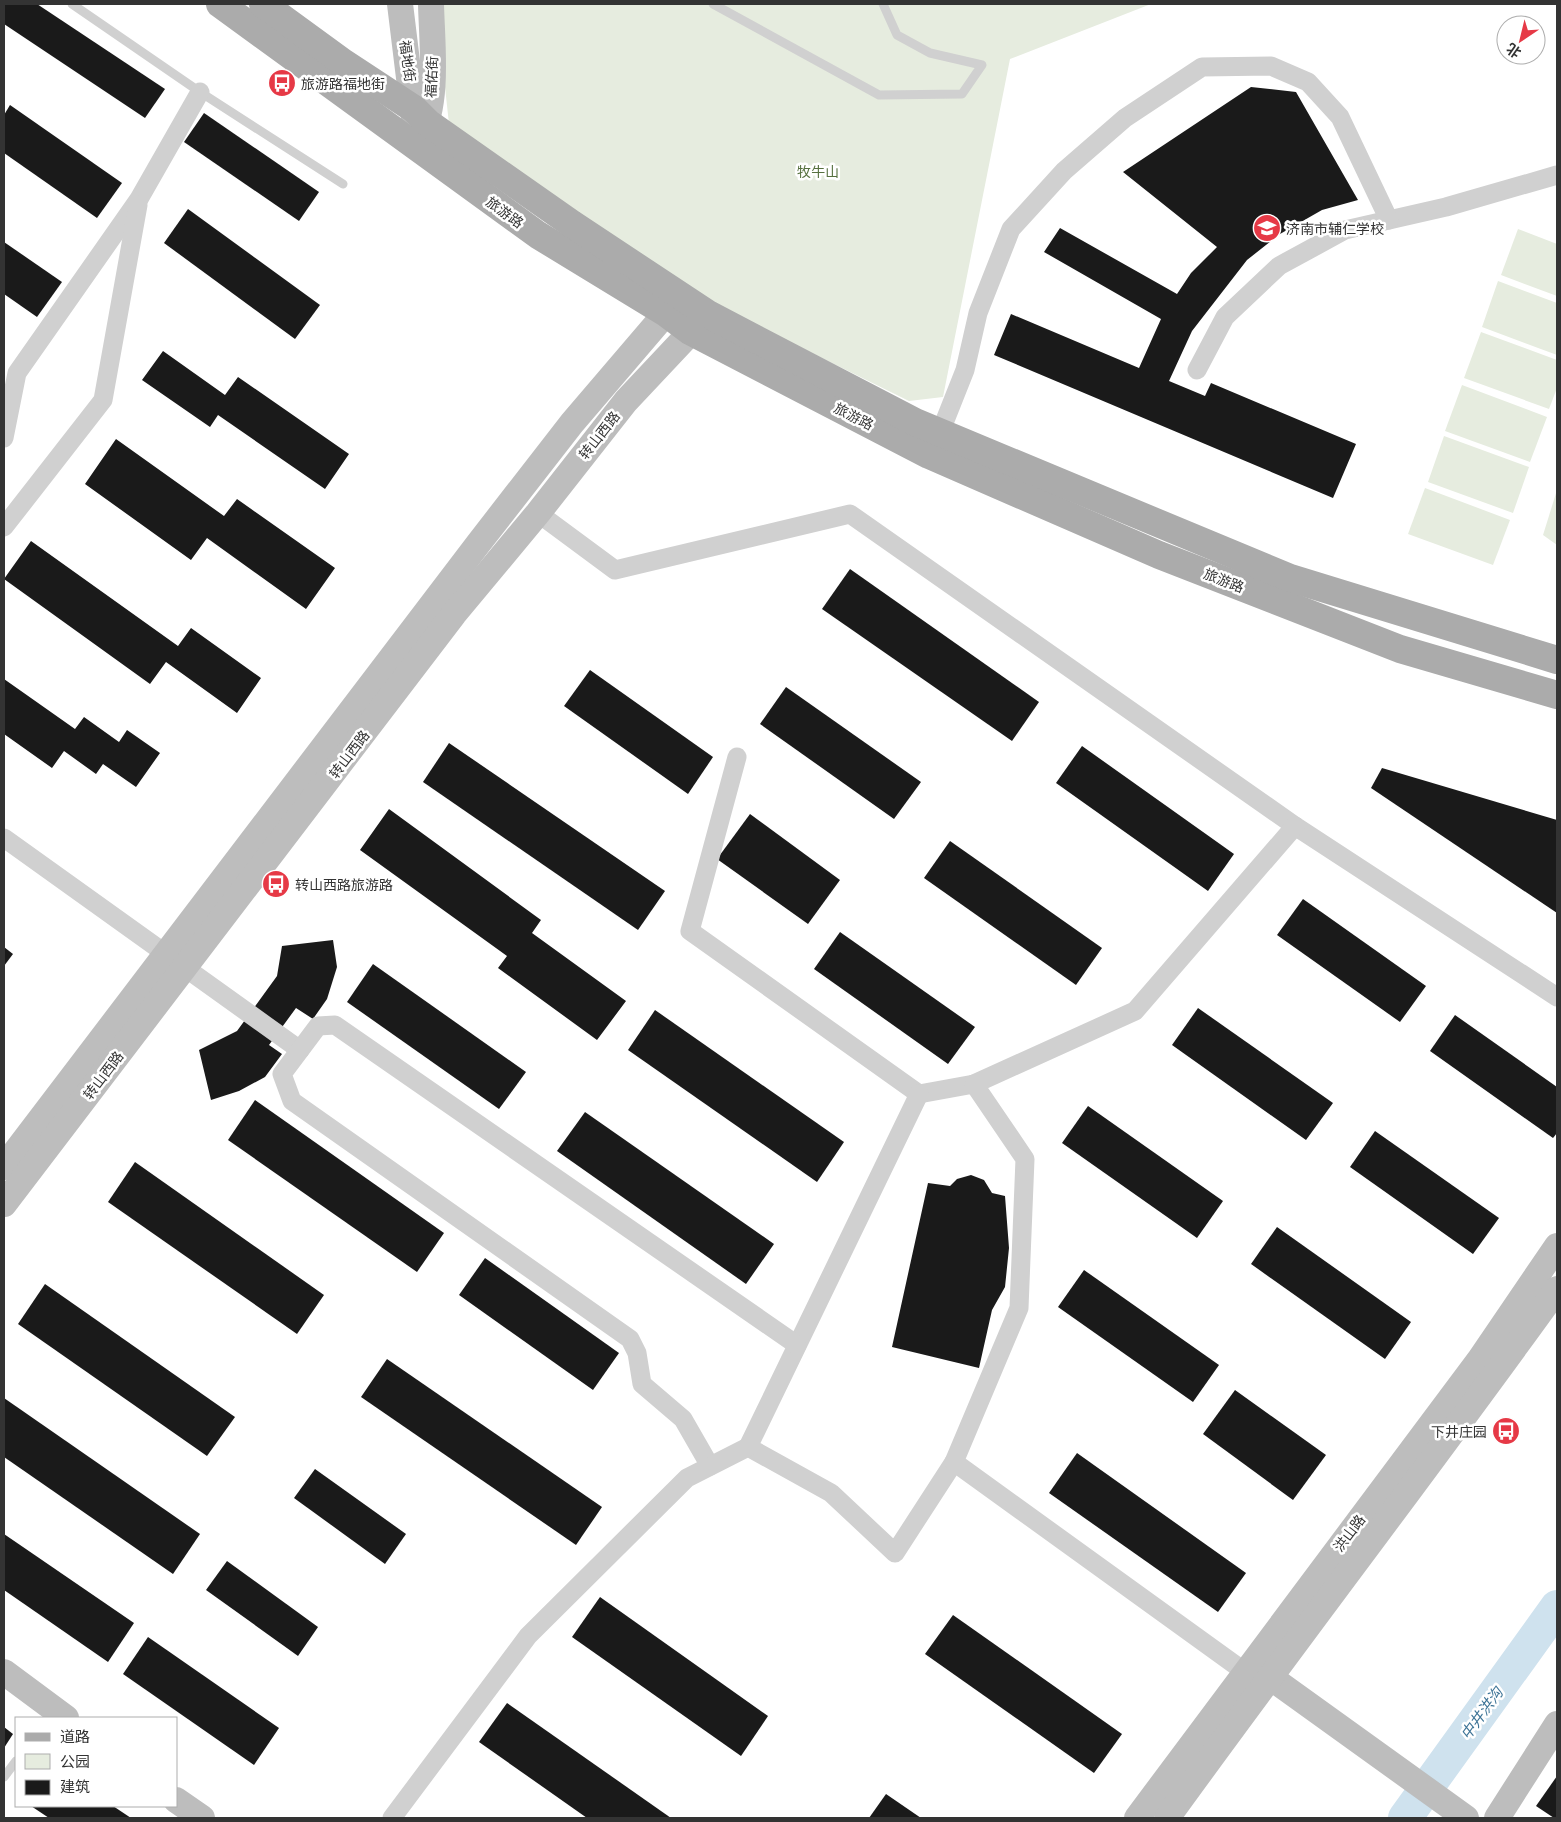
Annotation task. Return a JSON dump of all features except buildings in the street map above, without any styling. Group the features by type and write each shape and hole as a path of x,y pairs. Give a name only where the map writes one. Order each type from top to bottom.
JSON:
{"main road":[{"name":"旅游路","path":"220,4 538,235 671,303"},
{"name":"旅游路","path":"263,4 572,224 699,323 929,455 1160,555 1400,649 1557,695"},
{"name":"福地街","path":"400,4 421,116"},
{"name":"福佑街","path":"416,148 421,116 433,65 431,4"},
{"name":"转山西路","path":"4,1204 176,961 572,423 671,303"},
{"name":"旅游路","path":"699,323 820,374 940,433 1290,578 1557,660"},
{"name":"转山西路","path":"4,1167 176,961 454,614 538,513 626,401 699,323"},
{"name":"洪山路","path":"1137,1818 1480,1359 1557,1246"},
{"name":"洪山路","path":"1167,1818 1557,1289"},
{"path":"4,1672 65,1717"},
{"path":"1270,1677 1464,1817"},
{"path":"1504,1816 1557,1724"},
{"path":"178,1801 202,1818"}],"street":[{"path":"940,433 965,370 978,313 1011,229 1064,171 1125,118 1202,67 1271,66 1308,82 1340,117 1389,220"},
{"path":"4,438 17,373 139,199 200,92"},
{"path":"1197,370 1225,317 1279,266 1346,230 1446,207 1557,175"},
{"path":"4,527 103,400 139,199"},
{"path":"538,513 615,570 850,514 1295,826 1557,996"},
{"path":"737,756 690,931 919,1094 974,1084 1135,1011 1295,826"},
{"path":"4,838 300,1050"},
{"path":"710,1466 682,1419 642,1384 637,1353 630,1339 292,1102 282,1074 318,1026 335,1025 797,1345"},
{"path":"748,1447 831,1493 895,1553 954,1462 1019,1308 1025,1159 974,1084"},
{"path":"392,1818 528,1636 687,1478 748,1447 919,1094"},
{"path":"954,1462 1245,1672"}],"lane":[{"path":"72,4 200,92 343,184"},
{"path":"713,4 879,95 962,94 982,65 930,53 897,35 883,4"},
{"path":"4,1777 15,1762"}],"green space":[{"name":"牧牛山","path":"440,4 1151,4 1010,59 943,397 909,401 692,294 449,124 440,41"},
{"path":"1518,229 1557,244 1557,296 1501,275"},
{"path":"1498,281 1557,303 1557,355 1482,327"},
{"path":"1481,332 1557,360 1557,388 1549,409 1464,378"},
{"path":"1462,385 1547,417 1530,462 1445,431"},
{"path":"1444,436 1529,467 1513,513 1428,482"},
{"path":"1425,488 1510,520 1493,565 1408,534"},
{"path":"1557,490 1557,545 1543,535"}],"waterway":[{"name":"中井洪沟","path":"1405,1818 1557,1607"}],"place":[{"name":"旅游路福地街","path":"282,83"},
{"name":"济南市辅仁学校","path":"1267,228"},
{"name":"转山西路旅游路","path":"276,884"},
{"name":"下井庄园","path":"1506,1431"}]}
